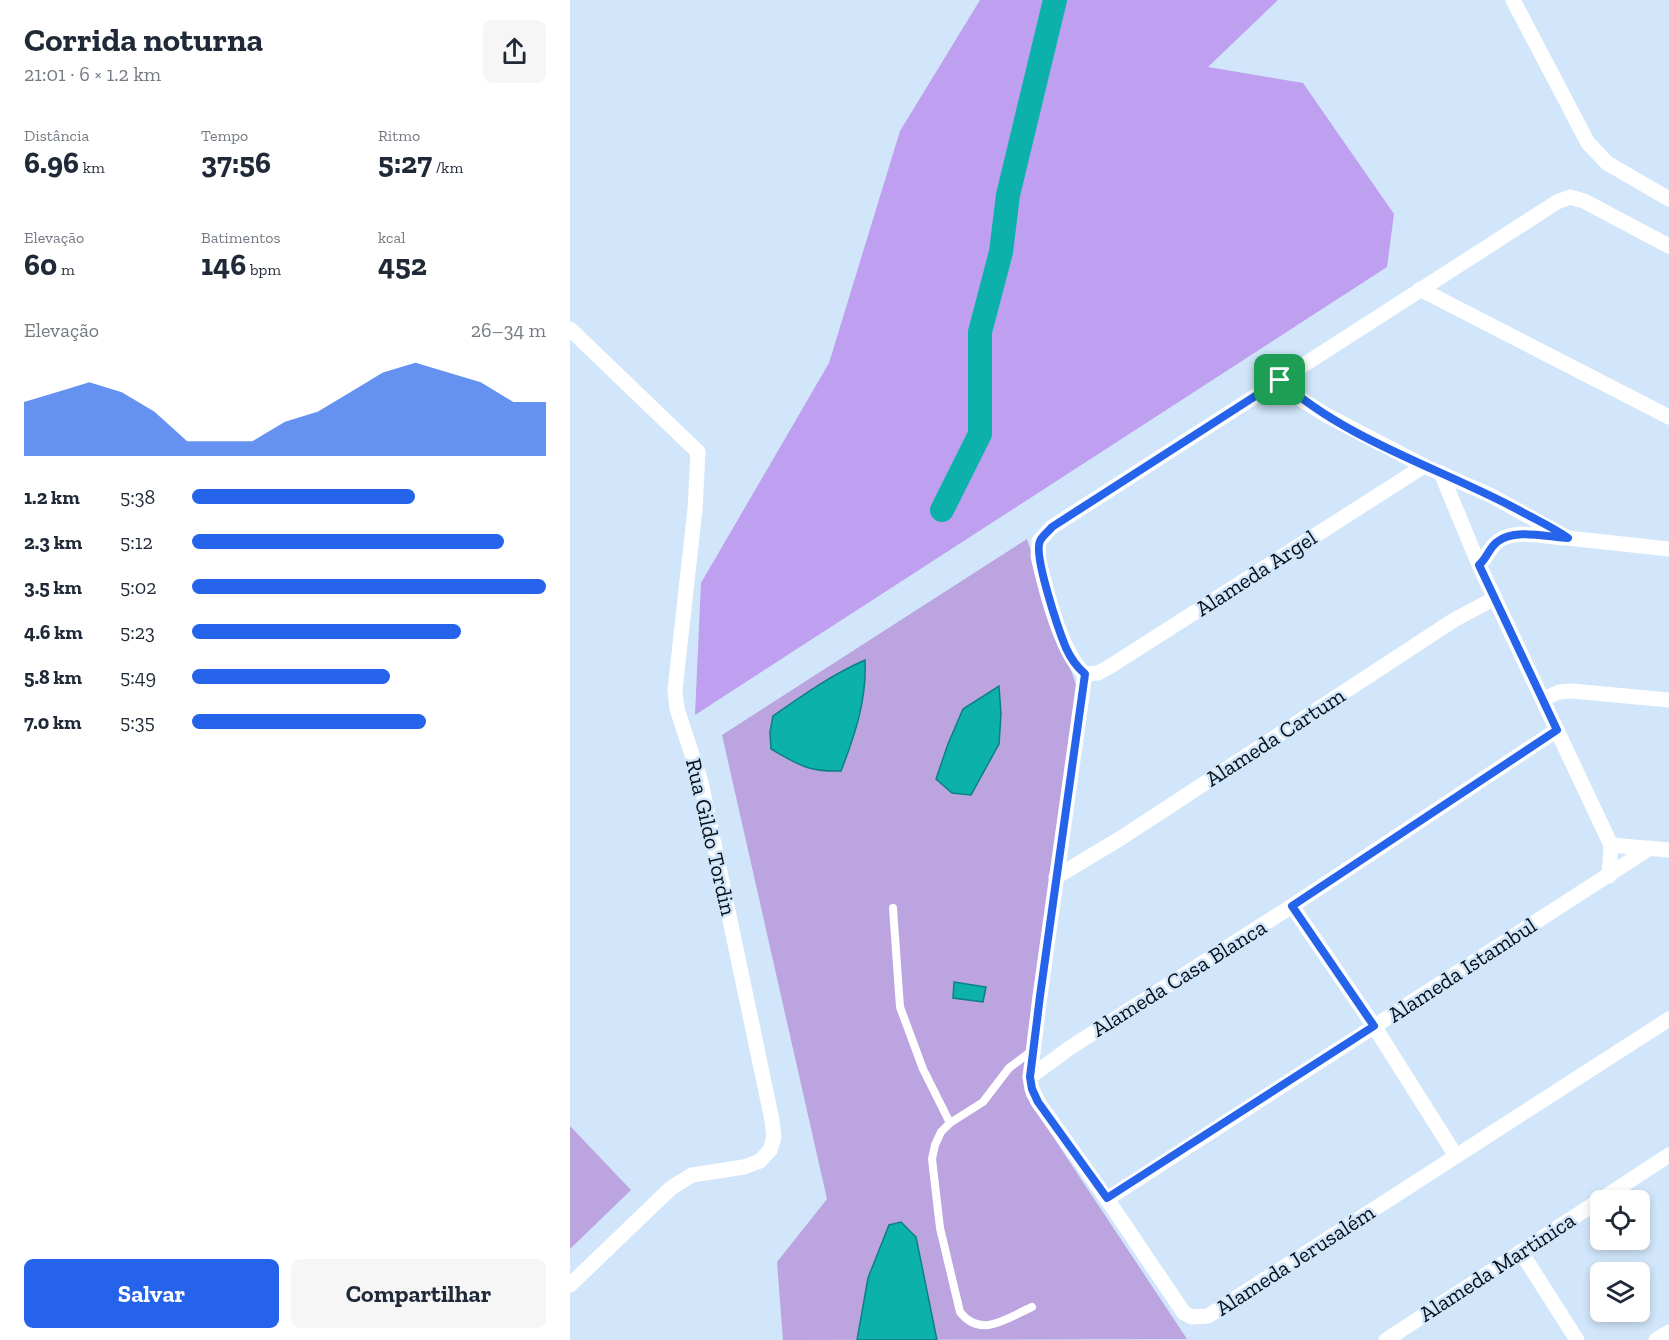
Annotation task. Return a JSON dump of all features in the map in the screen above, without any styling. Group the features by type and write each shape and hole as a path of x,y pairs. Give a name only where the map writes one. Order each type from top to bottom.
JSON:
{"street":[{"path":"1514,0 1588,143 1597,155 1627,176 1669,199"},
{"path":"1085,674 1077,667 1067,649 1038,556 1040,541 1052,527 1557,202 1570,197 1584,201 1669,246"},
{"path":"1420,289 1669,417"},
{"name":"Rua Gildo Tordin","path":"570,329 698,452 695,509 675,690 677,709 701,782 770,1108 774,1137 770,1150 760,1161 744,1167 692,1175 671,1188 572,1280"},
{"path":"1280,380 1302,400 1328,416 1424,466 1490,495 1568,538"},
{"name":"Alameda Argel","path":"1085,674 1098,673 1109,667 1424,466"},
{"path":"1441,473 1479,565 1611,845 1609,876"},
{"path":"1479,565 1486,559 1491,548 1499,540 1509,535 1568,538 1669,549"},
{"name":"Alameda Cartum","path":"1056,877 1121,838 1454,620 1495,598"},
{"name":"Alameda Jerusalém","path":"1085,674 1030,1077 1038,1102 1107,1198 1184,1313 1192,1317 1208,1316 1669,1019"},
{"path":"1543,699 1559,692 1572,691 1669,700"},
{"name":"Alameda Casa Blanca","path":"1030,1077 1071,1047 1292,906 1557,730"},
{"path":"1611,845 1669,850"},
{"name":"Alameda Istambul","path":"1107,1198 1650,848"},
{"path":"1292,906 1374,1026 1456,1156"},
{"name":"Alameda Martinica","path":"1386,1340 1669,1155"},
{"path":"1521,1252 1577,1340"},
{"path":"1656,1340 1669,1332"}],"lane":[{"path":"893,908 900,1006 923,1069 950,1123"},
{"path":"1032,1307 988,1326 967,1322 960,1312 940,1228 932,1159 935,1144 941,1132 950,1123 983,1102 1009,1068 1033,1047"}],"shaded area":[{"path":"980,0 1278,0 1208,67 1303,83 1394,214 1387,267 695,715 701,583 829,363 900,131"},
{"path":"1027,539 1076,685 1026,1096 1187,1339 783,1340 777,1262 827,1199 722,735"},
{"path":"865,660 864,689 859,717 841,771 812,769 771,749 770,732 773,716 829,679"},
{"path":"999,686 1001,714 999,744 971,795 952,793 936,779 963,709"},
{"path":"954,982 986,987 983,1002 953,998"},
{"path":"570,1126 631,1190 570,1249"},
{"path":"901,1222 916,1237 937,1340 857,1340 868,1278 889,1225"}],"waterway":[{"path":"942,510 980,434 980,332 1001,252 1008,195 1055,0"}],"route":[{"path":"1280,380 1302,400 1328,416 1424,466 1490,495 1568,538 1509,535 1499,540 1491,548 1486,559 1479,565 1557,730 1292,906 1374,1026 1107,1198 1038,1102 1030,1077 1085,674 1077,667 1067,649 1058,623 1038,556 1040,541 1052,527 1280,380"}]}
